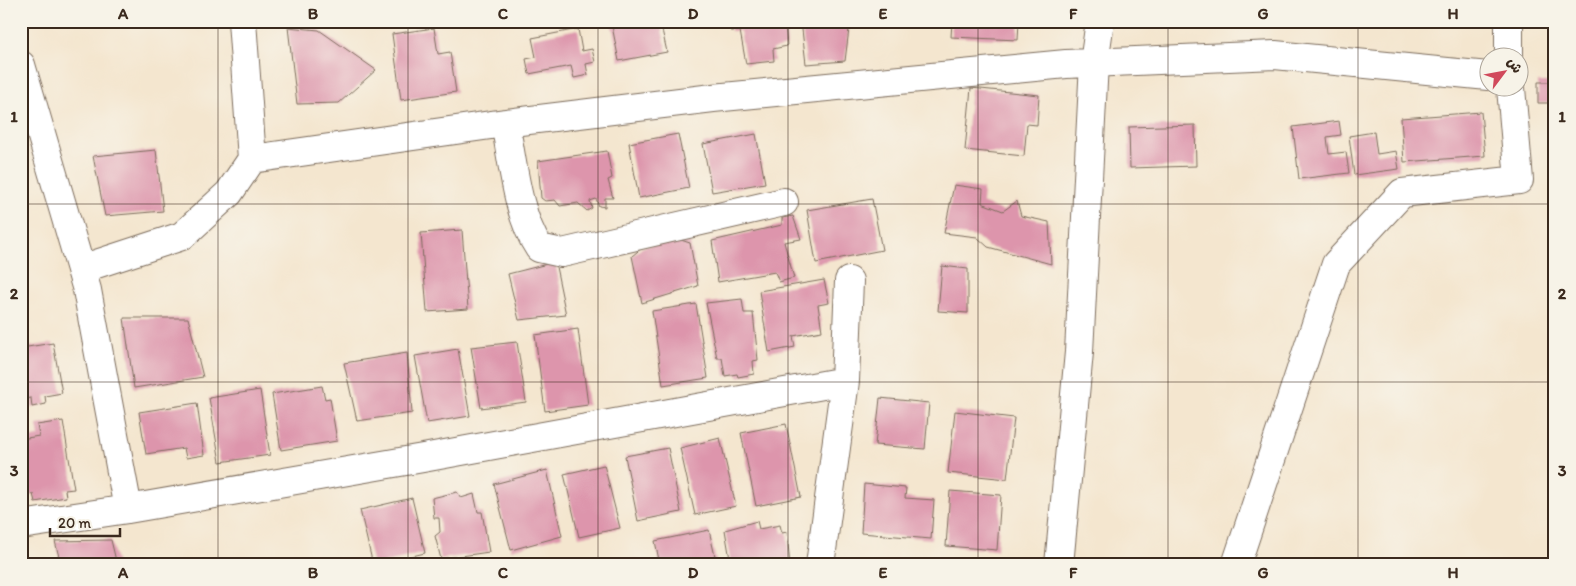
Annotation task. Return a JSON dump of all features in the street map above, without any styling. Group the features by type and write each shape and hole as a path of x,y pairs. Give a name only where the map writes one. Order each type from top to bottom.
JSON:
{"street":[{"path":"81,268 182,236 229,193 252,159 242,21"},
{"path":"1060,565 1079,352 1094,63 1100,21"},
{"path":"1509,21 1509,48"},
{"path":"252,159 505,123 713,98 1094,63 1275,55 1478,75"},
{"path":"21,65 81,268 128,509"},
{"path":"1236,565 1336,264 1402,192 1519,180 1512,98"},
{"path":"505,123 525,218 539,248 562,253 784,202"},
{"path":"820,565 845,381 849,281"},
{"path":"21,525 128,509 845,381"}],"building":[{"path":"611,21 660,21 667,52 619,61"},
{"path":"730,21 785,21 787,46 773,49 774,61 746,64 740,31 731,31"},
{"path":"801,21 850,21 845,61 806,64"},
{"path":"952,21 1019,21 1018,40 951,37"},
{"path":"288,27 319,30 376,70 339,103 297,104"},
{"path":"434,28 438,54 450,52 456,92 401,100 392,34"},
{"path":"578,29 582,51 592,49 595,62 586,64 588,75 574,78 571,66 529,74 526,59 536,57 532,38"},
{"path":"1538,82 1555,82 1555,135 1553,135 1553,103 1538,103"},
{"path":"971,88 1039,95 1037,125 1027,124 1024,156 965,150"},
{"path":"1481,112 1485,156 1404,162 1401,118"},
{"path":"1339,121 1341,135 1327,137 1329,154 1346,152 1349,173 1299,179 1293,127"},
{"path":"1195,125 1196,166 1130,168 1129,127"},
{"path":"1374,132 1377,154 1396,151 1399,169 1354,175 1349,136"},
{"path":"678,134 689,188 639,198 629,143"},
{"path":"756,134 765,183 712,192 703,144"},
{"path":"156,150 163,211 105,216 93,156"},
{"path":"607,151 612,178 608,180 613,198 605,198 605,207 599,206 596,199 590,201 592,208 587,211 578,203 560,206 555,200 545,201 541,198 538,161"},
{"path":"954,185 983,189 982,203 1003,211 1017,201 1021,216 1049,222 1051,264 988,247 977,237 944,233"},
{"path":"872,199 882,250 816,263 807,210"},
{"path":"793,216 801,239 784,242 794,278 779,282 775,272 718,282 712,241 782,225 782,218"},
{"path":"462,230 468,309 427,312 421,233"},
{"path":"678,239 690,243 698,286 642,303 632,256 643,247"},
{"path":"555,262 566,315 519,320 508,274"},
{"path":"942,266 968,269 968,313 938,311"},
{"path":"824,280 829,303 818,305 822,331 793,336 795,347 769,352 759,291"},
{"path":"742,299 744,313 753,313 758,360 753,361 754,374 738,377 737,374 725,376 722,358 717,358 706,303"},
{"path":"696,304 708,378 663,385 652,311"},
{"path":"124,318 188,318 203,377 134,388"},
{"path":"578,329 588,405 545,411 535,335"},
{"path":"517,342 526,402 481,408 471,347"},
{"path":"53,343 62,393 45,396 46,404 32,407 31,398 21,400 21,348"},
{"path":"458,349 470,416 427,423 415,356"},
{"path":"407,353 412,413 357,421 344,363"},
{"path":"322,386 325,399 330,398 337,441 281,450 272,394"},
{"path":"260,390 270,455 220,462 209,398"},
{"path":"880,398 929,403 925,449 875,445"},
{"path":"197,403 204,455 186,458 184,448 146,454 139,412"},
{"path":"955,411 1014,418 1007,479 948,473"},
{"path":"63,421 74,489 65,490 66,497 35,502 33,494 21,496 21,439 39,436 37,425"},
{"path":"786,424 801,497 756,506 741,433"},
{"path":"720,438 736,506 695,515 680,448"},
{"path":"668,448 681,512 638,521 625,456"},
{"path":"604,465 620,528 579,537 564,474"},
{"path":"547,470 562,536 511,550 494,484"},
{"path":"864,484 906,488 905,498 934,500 931,539 861,533"},
{"path":"950,491 1001,495 997,550 946,546"},
{"path":"457,492 461,498 474,494 478,512 482,512 489,552 441,559 435,536 440,532 439,518 434,518 432,498"},
{"path":"412,498 425,553 373,565 360,510"},
{"path":"757,521 759,529 780,525 782,533 787,532 790,565 731,565 725,530"},
{"path":"709,530 717,565 660,565 655,541"},
{"path":"111,540 117,565 61,565 55,541"},
{"path":"638,559 639,565 616,564"}]}
